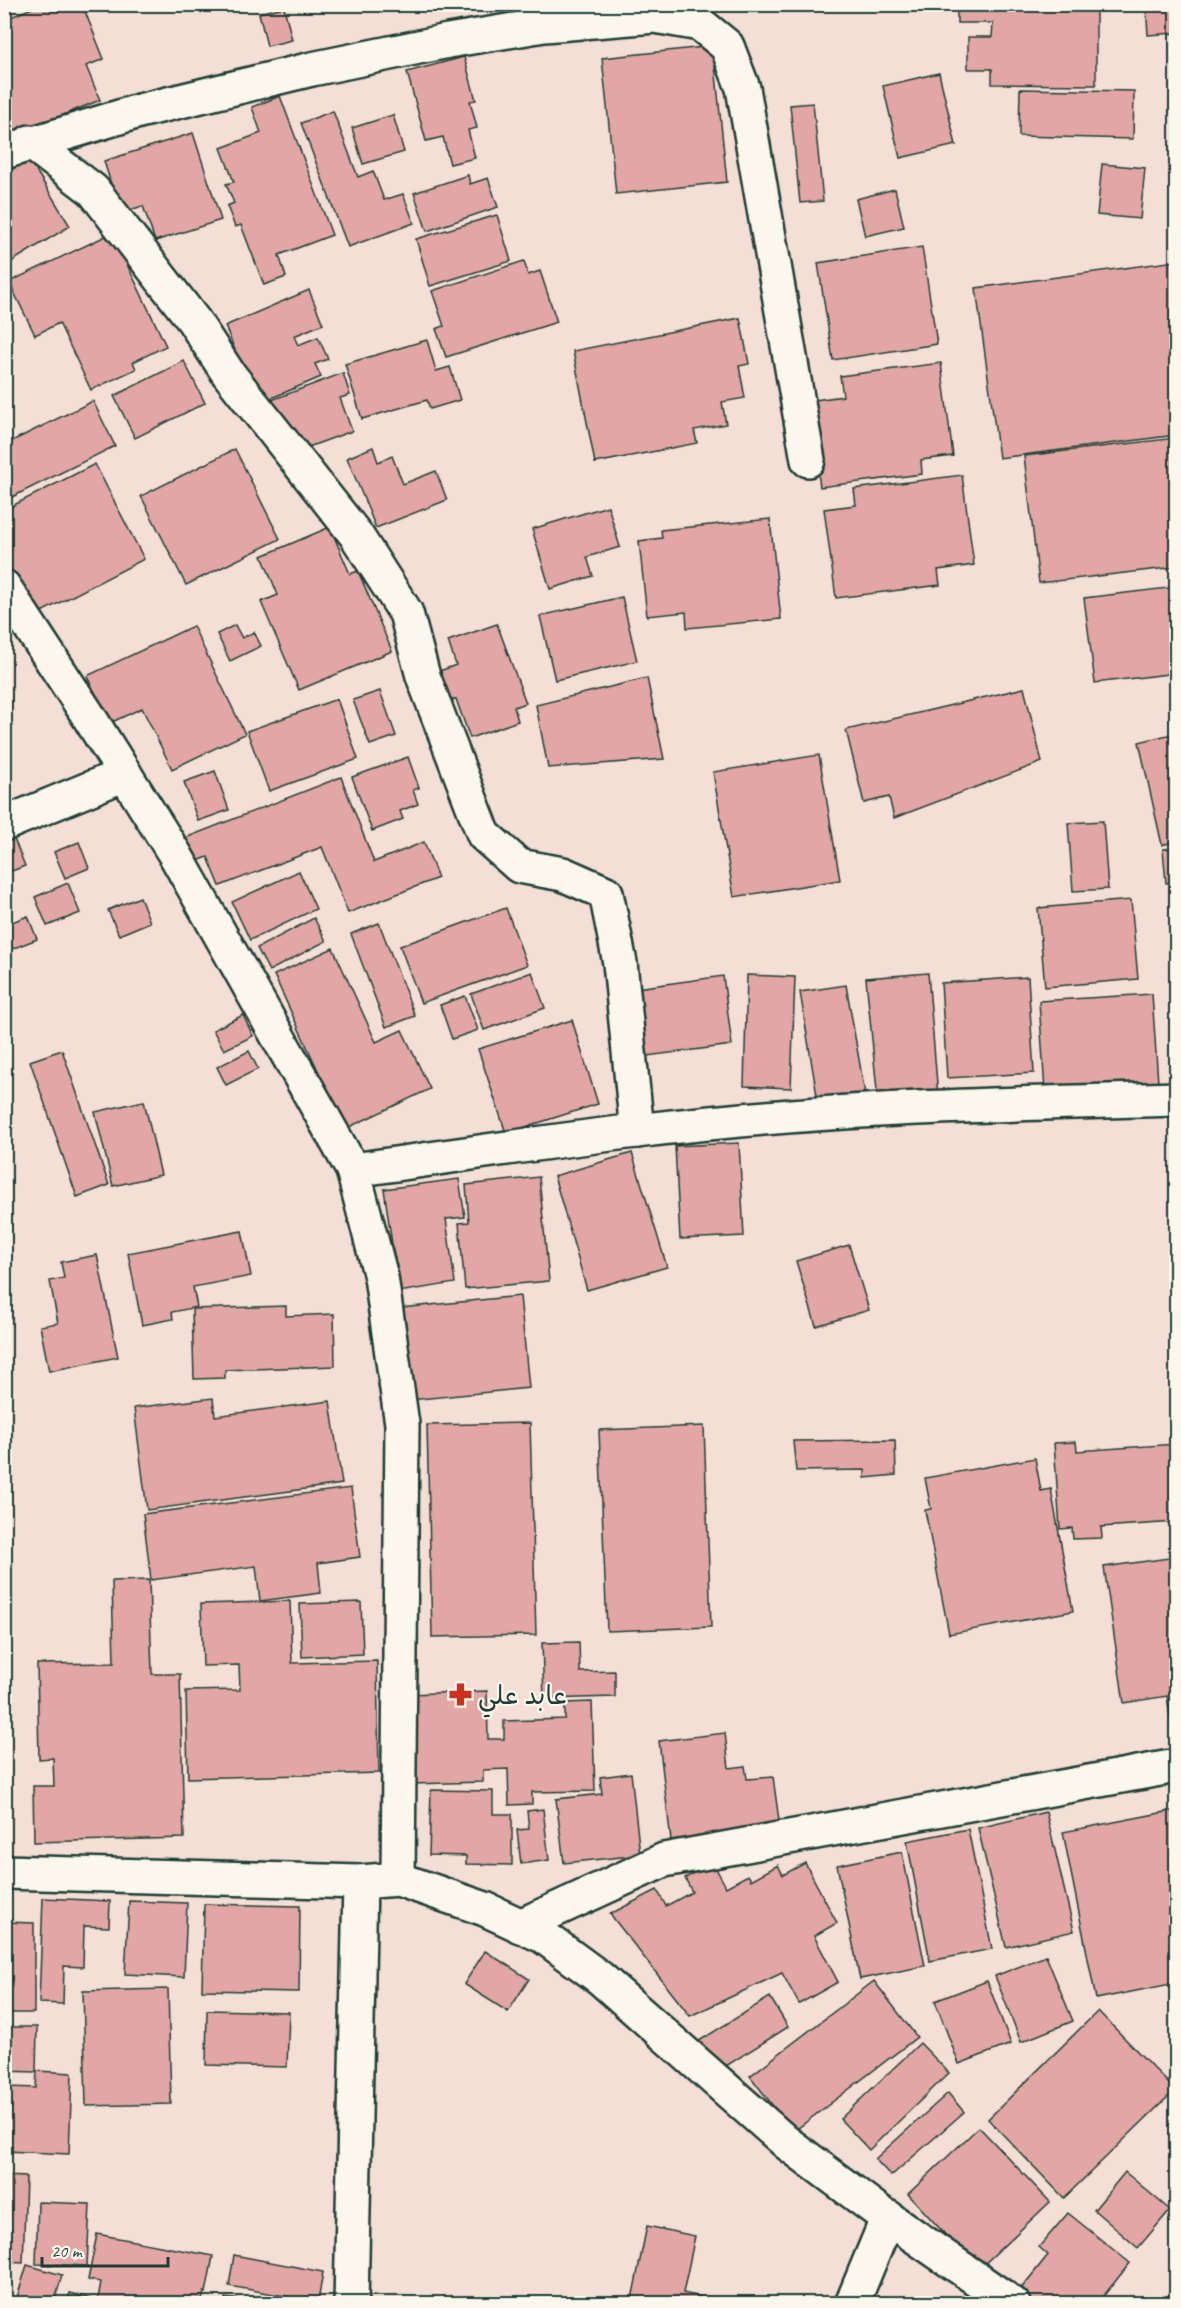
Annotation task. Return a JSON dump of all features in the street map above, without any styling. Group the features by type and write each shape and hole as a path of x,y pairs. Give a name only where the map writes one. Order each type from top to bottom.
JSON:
{"street":[{"path":"17,147 139,111 312,69 448,41 544,25 655,16 700,24 728,46 743,88 808,460"},
{"path":"17,147 93,190 194,321 228,373 282,444 356,535 406,613 423,676 484,835 519,866 563,874 606,893 620,963 637,1131"},
{"path":"4,587 176,856 352,1170 381,1276 402,1424 398,1879"},
{"path":"4,824 125,774"},
{"path":"352,1170 637,1131 778,1117 950,1106 1176,1100"},
{"path":"520,1926 664,1860 1176,1766"},
{"path":"4,1872 360,1882 398,1879 484,1909 543,1936 600,1978 787,2143 1013,2304"},
{"path":"351,2304 360,1882"},
{"path":"852,2304 888,2217"}],"building":[{"path":"41,4 82,4 104,59 86,66 100,100 6,138 4,133 4,20"},
{"path":"957,4 1096,4 1096,85 992,84 992,69 968,69 968,37 992,37 993,23 957,23"},
{"path":"1146,4 1176,4 1176,33 1148,35"},
{"path":"284,7 292,40 267,46 259,13"},
{"path":"713,46 727,182 616,194 602,58"},
{"path":"464,57 476,100 470,101 477,128 468,130 475,158 450,164 443,137 426,141 407,72"},
{"path":"939,73 956,145 900,158 883,86"},
{"path":"1020,89 1134,91 1133,139 1019,136"},
{"path":"280,96 332,235 279,255 286,277 264,285 241,225 235,227 227,206 234,203 226,184 234,182 221,148 261,133 252,107"},
{"path":"813,103 823,201 800,203 790,105"},
{"path":"333,111 358,177 373,171 384,200 403,194 414,223 348,247 301,123"},
{"path":"393,115 404,152 363,164 352,128"},
{"path":"193,133 221,220 155,241 143,206 120,213 104,161"},
{"path":"29,159 70,226 11,262 4,252 4,174"},
{"path":"1102,164 1145,168 1140,219 1097,215"},
{"path":"468,175 470,184 488,178 498,207 427,231 414,193"},
{"path":"895,189 904,227 865,236 856,199"},
{"path":"497,215 511,261 430,286 416,239"},
{"path":"112,233 166,346 133,362 136,369 91,390 59,323 35,335 9,282"},
{"path":"922,247 937,344 833,360 818,263"},
{"path":"524,261 528,275 540,271 557,322 446,357 436,329 444,326 432,291"},
{"path":"1176,261 1176,435 999,458 976,288"},
{"path":"309,290 323,324 294,336 298,345 318,337 328,359 315,364 321,377 262,402 229,358 237,355 225,326"},
{"path":"740,318 749,364 739,366 745,398 722,402 726,424 694,430 697,443 595,463 573,351"},
{"path":"427,340 436,371 450,367 460,400 430,409 427,400 362,419 345,364"},
{"path":"184,361 205,403 135,438 114,396"},
{"path":"941,363 953,456 921,460 922,474 820,487 808,401 843,396 840,376"},
{"path":"343,373 350,395 340,398 352,431 300,450 261,404"},
{"path":"93,401 115,446 4,501 4,474 11,471 4,459 4,445"},
{"path":"1176,438 1176,567 1039,583 1024,456"},
{"path":"373,447 378,462 392,456 403,484 436,471 447,500 376,528 347,458"},
{"path":"235,449 280,539 186,585 141,496"},
{"path":"95,464 144,559 30,618 4,568 4,510"},
{"path":"962,475 974,565 938,570 940,585 836,598 824,509 856,505 854,489"},
{"path":"608,506 620,547 587,557 593,576 550,589 532,529"},
{"path":"770,519 781,619 687,628 686,612 647,616 639,541 662,538 661,530"},
{"path":"330,527 350,574 358,571 392,651 299,690 261,602 278,595 262,556"},
{"path":"1176,587 1176,673 1095,683 1084,598"},
{"path":"622,597 637,661 555,680 540,616"},
{"path":"497,624 526,703 514,707 518,721 470,738 456,699 445,703 434,673 456,665 448,641"},
{"path":"235,625 242,638 254,632 261,646 230,661 217,634"},
{"path":"193,626 245,734 172,769 142,708 110,723 87,676"},
{"path":"647,678 664,759 548,768 536,705"},
{"path":"1024,688 1042,762 894,818 889,797 864,803 846,730"},
{"path":"380,691 396,736 370,745 353,700"},
{"path":"337,699 358,759 269,791 247,731"},
{"path":"1176,733 1176,841 1162,845 1139,742"},
{"path":"819,755 840,880 734,897 713,772"},
{"path":"408,757 419,788 413,790 418,804 400,811 403,819 372,831 352,777"},
{"path":"215,771 229,810 198,821 184,782"},
{"path":"341,777 374,862 424,842 438,878 348,913 322,847 220,886 208,857 184,866 175,842"},
{"path":"1103,821 1108,889 1073,891 1068,823"},
{"path":"12,834 25,866 4,874 4,837"},
{"path":"79,842 89,868 65,878 54,852"},
{"path":"1176,848 1176,882 1166,883 1163,849"},
{"path":"299,871 316,909 250,940 232,902"},
{"path":"68,883 80,913 47,926 35,897"},
{"path":"140,897 150,922 119,935 108,910"},
{"path":"1131,900 1138,979 1045,987 1038,908"},
{"path":"506,908 527,965 421,1003 400,946"},
{"path":"28,916 37,939 4,952 4,925"},
{"path":"314,918 326,941 269,971 257,948"},
{"path":"379,923 415,1016 386,1027 351,934"},
{"path":"1176,925 1176,965 1169,926"},
{"path":"333,948 376,1042 402,1030 430,1089 345,1129 274,975"},
{"path":"532,972 545,1008 484,1030 471,994"},
{"path":"928,973 938,1096 878,1101 866,978"},
{"path":"747,975 795,977 791,1088 744,1086"},
{"path":"723,976 732,1045 639,1057 630,989"},
{"path":"1028,977 1034,1073 947,1078 941,983"},
{"path":"846,985 865,1094 818,1102 800,992"},
{"path":"1152,994 1158,1083 1045,1091 1039,1001"},
{"path":"465,996 478,1030 452,1039 440,1005"},
{"path":"1176,999 1176,1031 1172,1000"},
{"path":"243,1015 253,1036 224,1050 213,1030"},
{"path":"572,1020 598,1104 506,1133 478,1049"},
{"path":"62,1050 109,1185 77,1197 30,1061"},
{"path":"249,1051 258,1069 226,1085 217,1067"},
{"path":"144,1101 161,1175 113,1186 95,1112"},
{"path":"739,1143 744,1236 680,1239 675,1146"},
{"path":"632,1153 667,1267 587,1290 554,1176"},
{"path":"539,1177 549,1281 465,1289 459,1223 469,1222 466,1185"},
{"path":"459,1179 465,1217 446,1219 455,1283 399,1292 384,1189"},
{"path":"242,1231 251,1276 193,1287 197,1307 172,1312 173,1319 142,1325 128,1253"},
{"path":"849,1245 869,1310 816,1326 796,1261"},
{"path":"97,1255 118,1357 49,1371 40,1326 58,1323 50,1281 64,1278 61,1262"},
{"path":"520,1296 529,1388 410,1400 401,1308"},
{"path":"286,1306 286,1316 334,1314 335,1366 225,1370 225,1378 194,1379 192,1309"},
{"path":"213,1398 215,1416 330,1401 342,1484 147,1510 134,1408"},
{"path":"530,1423 536,1635 432,1637 427,1425"},
{"path":"704,1426 711,1627 607,1631 599,1430"},
{"path":"895,1440 896,1475 865,1478 865,1470 796,1471 793,1441"},
{"path":"1076,1442 1077,1451 1176,1444 1176,1522 1101,1527 1102,1538 1073,1539 1072,1528 1060,1529 1054,1443"},
{"path":"1035,1458 1041,1491 1051,1489 1073,1611 949,1634 925,1510 931,1509 925,1478"},
{"path":"351,1488 360,1557 318,1563 321,1593 260,1601 256,1566 151,1580 143,1514"},
{"path":"1176,1557 1176,1729 1172,1730 1167,1696 1124,1703 1104,1567"},
{"path":"149,1580 152,1674 180,1674 184,1838 34,1842 33,1786 54,1786 53,1758 39,1759 37,1664 114,1663 112,1581"},
{"path":"290,1601 292,1663 377,1661 379,1773 188,1778 186,1691 240,1690 239,1665 203,1666 201,1604"},
{"path":"361,1602 363,1654 302,1657 300,1604"},
{"path":"579,1642 580,1672 615,1671 615,1697 544,1699 542,1643"},
{"path":"487,1691 488,1739 504,1739 504,1721 565,1719 565,1703 592,1702 595,1791 532,1792 532,1804 509,1805 508,1769 483,1770 483,1782 412,1784 410,1694"},
{"path":"725,1733 729,1768 745,1766 747,1779 773,1777 780,1828 671,1840 659,1741"},
{"path":"631,1773 640,1855 564,1863 556,1799 602,1794 600,1777"},
{"path":"431,1790 493,1791 493,1814 512,1814 512,1865 466,1864 466,1856 429,1855"},
{"path":"543,1809 549,1860 521,1864 517,1830 529,1829 527,1811"},
{"path":"1176,1810 1176,1983 1096,1999 1063,1832"},
{"path":"1046,1812 1074,1931 1006,1947 978,1828"},
{"path":"968,1829 992,1949 930,1961 907,1841"},
{"path":"902,1852 925,1966 860,1979 837,1865"},
{"path":"713,1863 726,1887 748,1875 751,1880 778,1865 783,1875 805,1863 837,1923 814,1936 838,1982 799,2004 782,1973 690,2016 610,1914 657,1890 666,1906 692,1892 685,1878"},
{"path":"43,1898 110,1901 109,1927 84,1926 83,1967 64,1966 63,2004 39,2003"},
{"path":"129,1901 187,1903 184,1977 125,1974"},
{"path":"204,1904 300,1906 299,1992 202,1990"},
{"path":"4,1922 34,1923 34,2013 4,2013"},
{"path":"485,1951 529,1979 508,2012 464,1984"},
{"path":"1046,1956 1073,2021 1021,2042 995,1976"},
{"path":"874,1981 917,2037 793,2132 750,2076"},
{"path":"987,1981 1011,2044 959,2064 935,2001"},
{"path":"168,1989 171,2104 86,2106 83,1991"},
{"path":"770,1997 788,2027 718,2071 699,2041"},
{"path":"207,2010 289,2012 287,2067 206,2065"},
{"path":"1098,2011 1175,2090 1064,2198 988,2119"},
{"path":"4,2027 37,2027 36,2072 4,2071"},
{"path":"920,2043 949,2073 869,2150 840,2119"},
{"path":"37,2071 72,2073 69,2154 6,2151 8,2087 36,2088"},
{"path":"948,2093 964,2112 891,2176 875,2159"},
{"path":"979,2127 1050,2202 978,2270 908,2194"},
{"path":"1125,2172 1170,2210 1138,2248 1094,2210"},
{"path":"4,2176 26,2177 23,2263 4,2262"},
{"path":"38,2202 90,2204 87,2266 36,2264"},
{"path":"1068,2213 1130,2263 1097,2304 1036,2304 1020,2290 1048,2255 1039,2247"},
{"path":"647,2226 695,2236 683,2293 725,2302 725,2304 631,2304"},
{"path":"97,2234 213,2256 206,2293 204,2292 201,2304 97,2304 101,2282 88,2280"},
{"path":"234,2255 323,2272 318,2302 229,2286"},
{"path":"27,2265 62,2275 54,2304 15,2304"},
{"path":"70,2293 91,2299 89,2304 66,2304"},
{"path":"225,2298 279,2304 225,2304"}],"place":[{"name":"عابد علي","path":"460,1695"}]}
